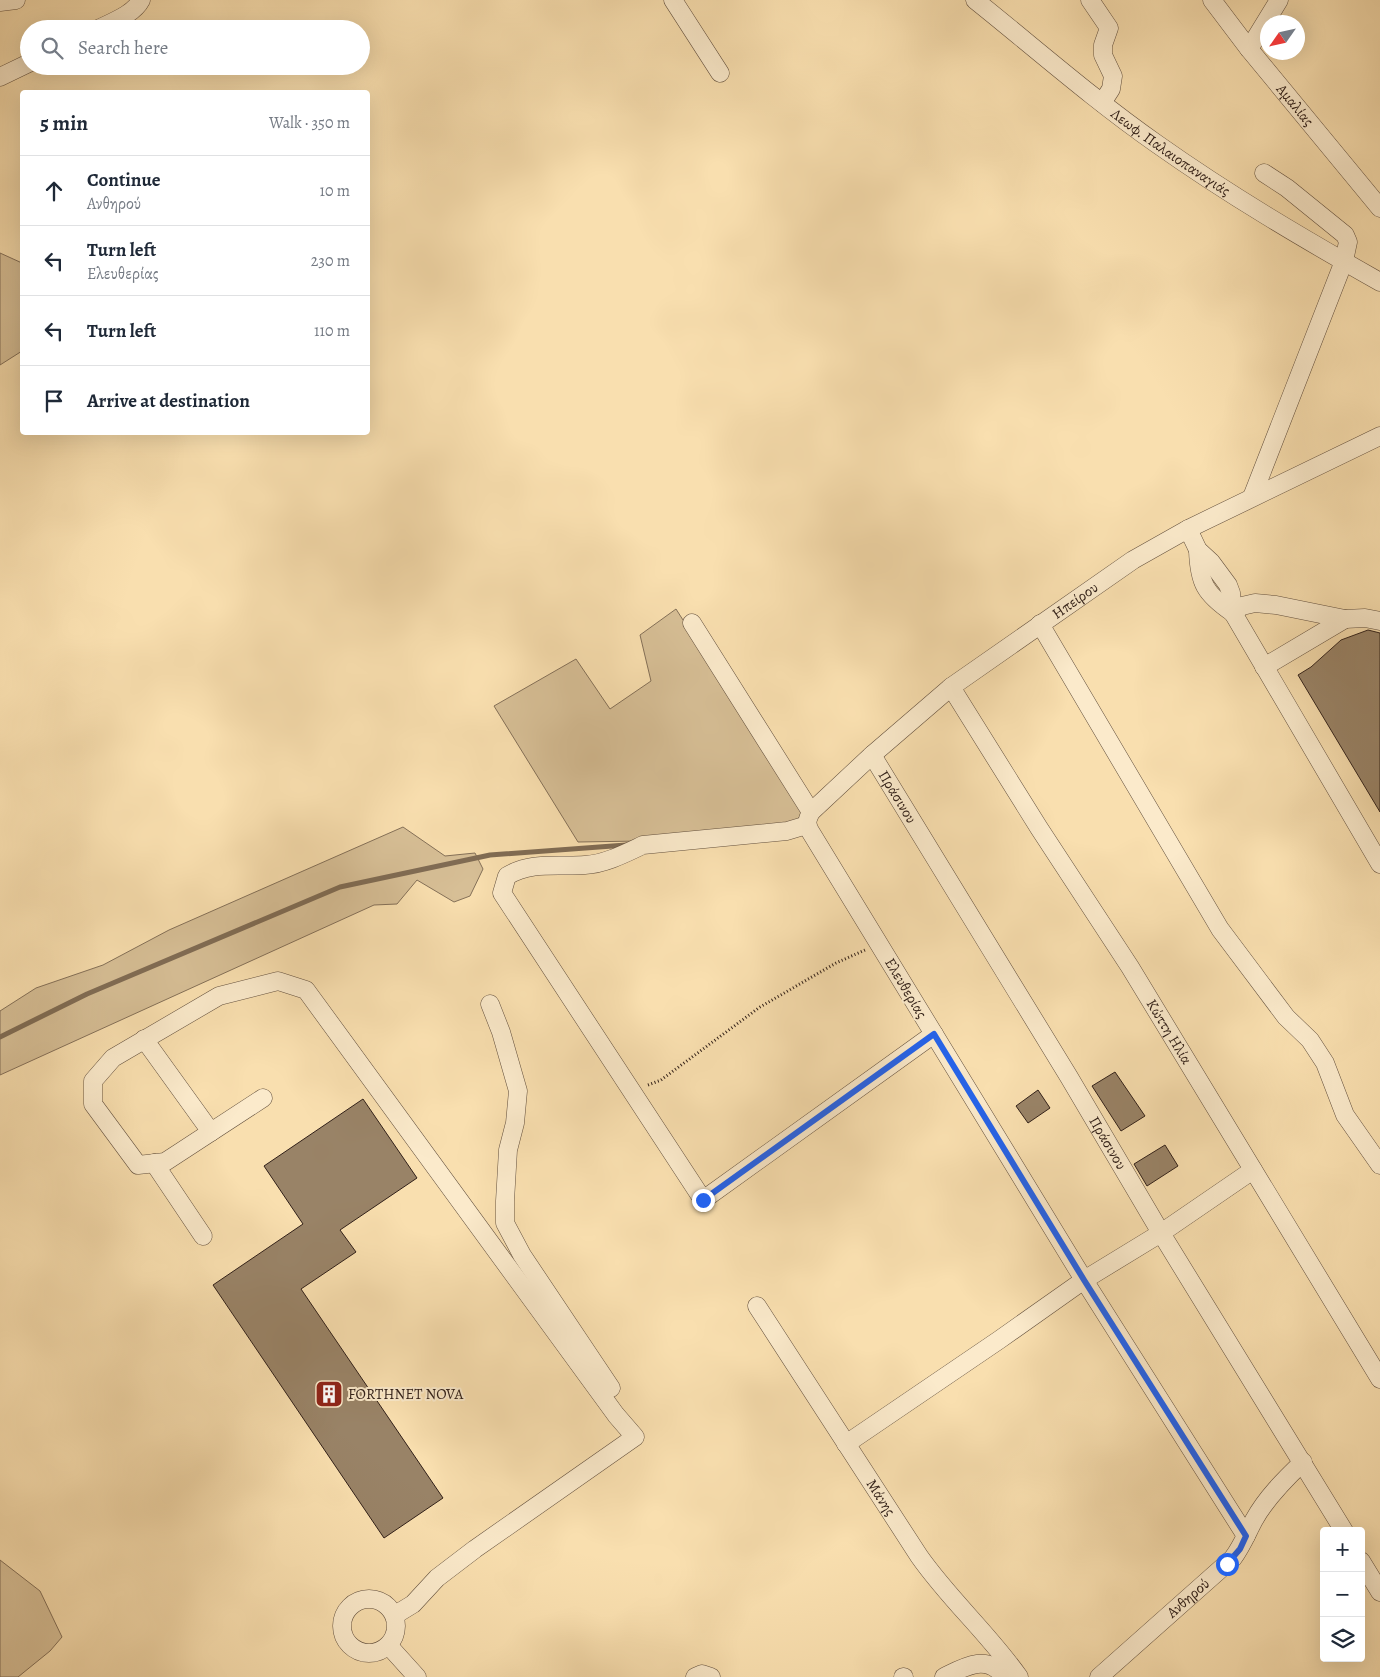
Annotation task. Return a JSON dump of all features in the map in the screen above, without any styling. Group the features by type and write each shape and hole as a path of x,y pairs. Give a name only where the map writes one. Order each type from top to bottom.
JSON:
{"street":[{"path":"0,2 16,0"},
{"path":"115,20 127,14 141,0"},
{"path":"673,0 720,74"},
{"name":"Λεωφ. Παλαιοπαναγιάς","path":"975,0 1102,103 1155,143 1231,195 1380,282"},
{"path":"1090,0 1108,28 1102,46 1103,54 1112,76 1111,89 1102,103"},
{"name":"Αμαλίας","path":"1212,0 1249,49 1380,208"},
{"path":"1249,49 1279,0"},
{"path":"0,77 20,67"},
{"path":"1252,497 1344,261 1348,242 1345,235 1264,173"},
{"name":"Ηπείρου","path":"808,819 872,755 951,687 1133,560 1188,529 1380,436"},
{"path":"1188,529 1198,550 1211,562 1228,585 1231,593 1233,613 1380,864"},
{"path":"1233,613 1242,606 1255,603 1276,605 1345,619 1365,618 1380,622"},
{"path":"1264,667 1345,619"},
{"name":"Ελευθερίας","path":"692,623 808,819 879,944 1084,1280 1246,1536"},
{"path":"1040,624 1220,929 1286,1017 1310,1040 1326,1063 1346,1115 1380,1165"},
{"name":"Κώττη Ηλία","path":"951,687 1044,836 1130,967 1380,1379"},
{"name":"Πράσινου","path":"872,755 1070,1077 1161,1232 1342,1527"},
{"path":"808,819 787,831 643,845 622,855 587,865 535,865 518,869 507,876 502,893 703,1200 934,1034"},
{"path":"263,1098 166,1162 138,1164 92,1104 93,1081 112,1058 220,996 278,981 306,990 616,1415 635,1436"},
{"path":"395,1615 413,1604 437,1578 475,1549 641,1433 522,1254 505,1224 508,1150 515,1123 518,1091 490,1004"},
{"path":"144,1039 211,1132"},
{"path":"154,1163 204,1236"},
{"path":"846,1444 1084,1280 1161,1232 1253,1170"},
{"name":"Μάνης","path":"757,1306 932,1574 1005,1657 1019,1677"},
{"name":"Ανθηρού","path":"1099,1677 1227,1564 1240,1549 1254,1519 1265,1504 1280,1485 1303,1462"},
{"path":"1365,1568 1380,1592"},
{"path":"362,1599 375,1599 387,1604 395,1615 397,1626 395,1637 389,1646 375,1654 360,1652 348,1644 342,1630 343,1617 350,1606 362,1599"},
{"path":"389,1646 417,1677"},
{"path":"944,1677 980,1662 1000,1671 1004,1677"},
{"path":"695,1677 702,1674 711,1677"}],"path":[{"path":"632,1092 661,1080 760,1007 836,963 879,944"}],"shaded area":[{"path":"0,253 20,262 20,352 0,365"},
{"path":"676,609 804,810 793,827 641,841 578,842 494,706 576,659 610,709 651,681 640,635"},
{"path":"403,827 445,856 475,853 483,869 470,896 454,902 417,880 397,904 374,905 0,1075 0,1011 36,988 103,965 169,930"},
{"path":"0,1560 40,1591 62,1637 50,1651 18,1677 0,1677"}],"building":[{"path":"1368,630 1380,633 1380,812 1298,675 1311,667 1341,640"},
{"path":"1115,1072 1145,1116 1121,1131 1092,1086"},
{"path":"1038,1090 1050,1108 1028,1123 1016,1106"},
{"name":"FORTHNET NOVA","path":"363,1099 417,1178 340,1230 356,1252 301,1289 443,1498 384,1538 213,1285 303,1224 264,1166"},
{"path":"1165,1145 1178,1166 1147,1186 1134,1164"}],"waterway":[{"path":"0,1037 87,994 340,887 490,855 626,845"}],"place":[{"name":"FORTHNET NOVA","path":"329,1394"}],"route":[{"path":"703,1200 934,1034 1084,1280 1246,1536 1240,1549 1227,1564"}]}
